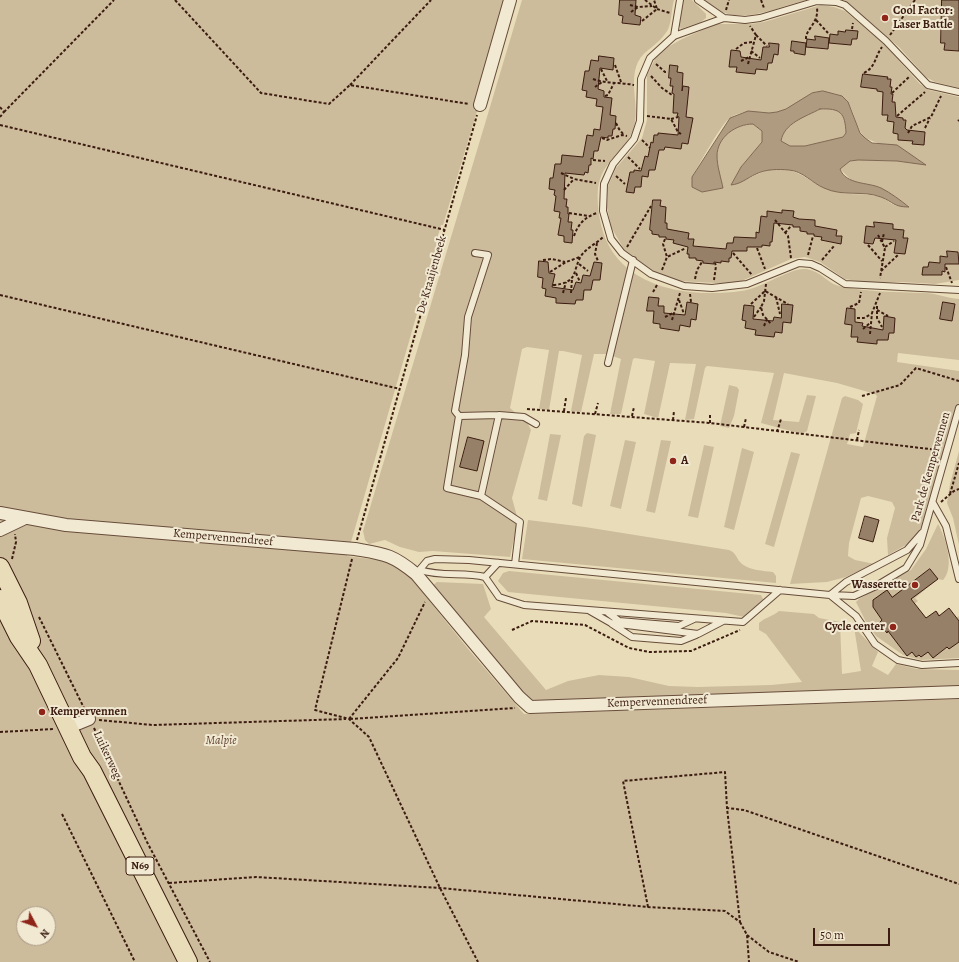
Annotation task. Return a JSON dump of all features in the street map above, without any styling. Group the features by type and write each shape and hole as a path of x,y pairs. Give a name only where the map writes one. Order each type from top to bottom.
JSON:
{"main road":[{"name":"Luikerweg","path":"6,565 27,626 38,665"},
{"name":"Luikerweg","path":"0,599 19,637 38,665 48,686 77,724 82,757 92,771 188,962"}],"street":[{"path":"480,105 510,0"},
{"name":"Kempervennendreef","path":"0,513 17,521 355,549 387,554 418,572 425,587 519,698 530,707 959,692"},
{"path":"0,530 17,521"}],"lane":[{"path":"674,36 680,0"},
{"path":"698,0 724,18"},
{"path":"957,290 845,284 818,267 799,263 755,282 734,287 712,288 681,285 651,274 622,253 611,239 603,210 604,184 614,162 634,138 640,121 643,72 650,58 674,36 724,18 748,20 760,18 825,0 845,5 886,40 914,72 932,87 959,92"},
{"path":"476,253 488,255 468,317 465,355 455,411 459,416 447,488 481,496 520,522 515,564"},
{"path":"608,363 633,260"},
{"name":"Park de Kempervennen","path":"830,595 854,596 876,586 906,568 920,545 959,408"},
{"path":"459,416 499,415 524,417 536,424"},
{"path":"481,496 499,415"},
{"path":"933,503 946,526 959,579"},
{"name":"Park de Kempervennen","path":"830,595 846,582 907,550 923,531"},
{"path":"780,590 743,622 695,618 679,626 619,621 606,611 524,605 499,597 485,577 475,575 418,572 422,564 435,559 473,560 498,563 515,564 780,590 830,595 856,616 875,644 898,660 922,665 959,663"},
{"path":"485,577 498,563"},
{"path":"588,610 632,637 682,640 698,634 724,620"},
{"path":"611,623 698,634"}],"path":[{"path":"0,117 114,0"},
{"path":"175,0 261,93 329,104 350,85 431,0"},
{"path":"645,0 657,9 677,16"},
{"path":"654,0 657,9"},
{"path":"864,72 869,70 875,62 877,52 915,0"},
{"path":"806,39 806,36 816,20 818,11 817,1"},
{"path":"630,5 638,7 654,7"},
{"path":"631,12 638,7"},
{"path":"642,21 657,9"},
{"path":"748,20 749,25 756,35 767,46"},
{"path":"816,20 828,33"},
{"path":"748,64 756,35"},
{"path":"736,49 744,43 754,42"},
{"path":"751,51 760,58"},
{"path":"741,61 749,57"},
{"path":"650,58 665,72 668,72"},
{"path":"615,65 621,82"},
{"path":"602,69 607,81"},
{"path":"643,72 652,76 662,88 672,95"},
{"path":"892,93 914,72"},
{"path":"593,79 602,82"},
{"path":"595,87 602,82 607,81 641,86"},
{"path":"605,96 608,95 614,83"},
{"path":"350,85 480,105"},
{"path":"897,116 911,102 932,87"},
{"path":"925,128 942,89"},
{"name":"De Kraaijenbeek","path":"349,719 315,710 355,549 480,105"},
{"path":"0,107 4,112"},
{"path":"641,115 670,119 678,117"},
{"path":"908,133 912,126 931,117"},
{"path":"670,119 678,132 681,134"},
{"path":"616,123 624,135"},
{"path":"0,125 445,230"},
{"path":"602,138 607,140 624,135 634,138"},
{"path":"623,152 640,169"},
{"path":"593,160 614,162"},
{"path":"609,172 624,180 625,184"},
{"path":"561,173 574,179 604,184"},
{"path":"564,190 574,179"},
{"path":"622,253 631,242 636,230 651,206"},
{"path":"574,236 578,226 589,216 603,210"},
{"path":"569,213 589,216"},
{"path":"775,220 789,240 788,243 792,265"},
{"path":"785,233 791,226"},
{"path":"550,272 566,262 580,257 609,231"},
{"path":"882,243 884,233"},
{"path":"878,235 885,248"},
{"path":"807,264 813,236"},
{"path":"659,277 667,257 663,244 665,239"},
{"path":"870,334 872,314 881,287 882,261 885,248 894,241"},
{"path":"597,243 595,254 598,261"},
{"path":"868,245 882,261"},
{"path":"818,267 827,252 834,246"},
{"path":"667,257 686,248"},
{"path":"754,317 764,301 766,282 766,277 757,248"},
{"path":"733,253 750,271 755,282"},
{"path":"881,271 899,254"},
{"path":"571,293 572,279 576,273 580,257"},
{"path":"543,260 552,259 566,262"},
{"path":"694,287 697,270 702,262"},
{"path":"712,288 716,274 715,263"},
{"path":"579,264 588,271"},
{"path":"946,267 957,290"},
{"path":"576,273 580,282"},
{"path":"553,285 572,279"},
{"path":"563,293 566,282"},
{"path":"672,320 681,285"},
{"path":"850,307 859,303 862,286"},
{"path":"765,291 788,304"},
{"path":"751,304 765,291"},
{"path":"0,295 400,389"},
{"path":"776,297 780,314"},
{"path":"678,300 684,314"},
{"path":"876,304 877,318 882,327"},
{"path":"760,307 763,315 771,324"},
{"path":"877,310 888,316"},
{"path":"665,316 674,312"},
{"path":"857,318 864,318 872,314"},
{"path":"764,326 767,319"},
{"path":"863,329 870,323"},
{"path":"862,396 900,385 916,368 959,381"},
{"path":"564,411 566,398"},
{"path":"595,414 598,403"},
{"path":"632,416 634,407"},
{"path":"524,409 710,422 744,428 946,451"},
{"path":"673,420 674,411"},
{"path":"710,414 710,422"},
{"path":"744,428 746,418"},
{"path":"778,432 781,419"},
{"path":"857,440 859,430"},
{"path":"950,494 959,463"},
{"path":"933,503 940,503 950,494 959,489"},
{"path":"6,565 12,555 16,542 17,521"},
{"path":"349,719 398,658 425,604 425,587"},
{"name":"Luikerweg","path":"36,612 77,724 170,883 210,962"},
{"path":"0,732 77,724 153,725 349,719 530,707"},
{"path":"349,719 369,737 440,888 478,962"},
{"path":"648,907 623,781 725,772 726,808 740,922 747,935 769,952 799,962"},
{"path":"726,808 744,810 959,884"},
{"path":"62,814 135,962"},
{"path":"170,883 256,877 440,888 648,907 725,911 740,922"},
{"path":"747,935 749,962"}],"green space":[{"name":"Malpie","path":"0,0 512,0 477,98 474,110 477,111 443,225 441,225 437,239 438,241 347,556 394,562 405,571 469,650 524,714 959,699 959,962 0,962"},
{"path":"522,0 674,0 667,31 662,38 641,58 635,70 634,87 636,113 633,130 625,145 604,170 598,188 599,216 607,242 619,260 635,274 654,283 675,289 697,293 719,293 741,291 757,287 791,272 805,269 819,274 839,286 871,291 928,293 959,299 959,360 898,353 897,362 959,371 959,403 928,511 918,534 913,541 888,555 887,538 895,508 892,502 868,496 861,498 849,543 848,556 855,560 875,564 846,577 827,582 790,584 842,398 845,396 858,400 863,404 856,433 850,434 847,444 863,447 877,396 875,394 837,383 784,373 773,420 799,422 807,395 816,396 807,431 802,434 761,423 774,373 707,366 705,368 694,419 685,420 696,364 670,363 658,418 644,414 655,361 635,358 633,359 621,414 610,414 621,359 607,354 594,354 581,412 571,411 582,355 559,351 549,410 539,409 549,350 527,347 522,349 510,408 528,424 531,430 512,498 518,520 510,557 433,551 419,552 400,547 385,540 369,544 365,540 363,531"},
{"path":"684,0 692,0 706,14 706,18 701,22 681,29 678,24"},
{"path":"705,0 807,0 768,11 741,15 728,14 716,9"},
{"path":"844,0 945,0 959,50 959,88 935,82 926,77 899,47"},
{"path":"821,5 834,7 845,11 884,44 920,84 929,90 959,97 959,280 935,284 901,282 870,283 845,279 820,262 805,257 791,259 735,284 678,281 648,270 625,251 611,227 607,207 608,186 616,168 642,138 647,120 647,75 656,57 668,47 682,39 716,24 751,24 764,22","holes":["812,93 836,94 846,100 865,138 916,158 925,164 897,161 858,160 850,161 840,169 852,181 879,187 909,206 896,206 878,196 836,192 823,187 798,173 785,169 765,171 731,185 741,167 762,142 762,131 753,124 740,126 734,129 720,143 717,156 722,188 702,192 692,177 722,127 731,117 737,114 749,112 771,113 781,111"]},
{"path":"820,109 837,111 843,116 846,133 843,137 805,146 790,146 781,141 786,129 796,121"},
{"path":"729,385 737,387 739,390 734,416 729,428 720,426"},
{"path":"587,433 596,435 582,507 572,504 584,436"},
{"path":"550,434 561,435 547,501 538,499"},
{"path":"625,440 636,442 621,509 610,506"},
{"path":"661,440 671,441 655,513 646,511"},
{"path":"704,445 714,447 698,518 688,516"},
{"path":"742,448 754,452 734,530 724,527"},
{"path":"959,451 959,545 953,518 947,503 950,484"},
{"path":"791,452 800,454 774,547 765,544"},
{"path":"528,520 585,527 729,550 734,553 742,564 749,568 773,572 776,576 776,583 522,559"},
{"path":"938,524 944,537 948,552 949,560 947,574 943,580 938,579 915,598 918,601 901,615 906,622 920,611 927,619 937,611 942,617 956,618 959,616 959,658 921,660 903,655 876,636 867,624 856,602 911,570 926,549"},
{"path":"509,571 761,595 764,601 744,617 726,613 508,592 498,581 503,573"},
{"path":"437,582 483,584 491,609 484,617 546,690 568,681 599,675 629,677 669,686 698,687 771,685 802,682 766,634 759,630 759,623 779,611 814,614 819,618 840,622 842,674 861,671 854,627 878,652 872,666 888,675 896,664 917,669 959,670 959,688 529,702 432,586"}],"shaded area":[{"path":"823,91 842,96 848,102 860,133 865,138 872,143 897,145 926,165 897,161 858,160 850,161 840,169 847,178 881,188 892,194 909,207 897,205 874,195 831,191 799,173 789,170 764,171 731,185 741,167 762,142 762,131 753,124 740,126 734,129 720,143 717,160 723,188 702,192 692,187 692,177 730,118 748,111 769,113 777,112 786,109 812,93","holes":["820,109 837,111 843,116 846,133 843,137 805,146 790,146 781,141 786,130 796,121"]}],"building":[{"path":"620,0 636,0 635,15 641,17 640,25 622,23 623,16 619,15"},
{"path":"942,0 959,0 959,51 944,50 945,43 941,43"},
{"path":"846,30 858,31 857,39 852,39 851,45 829,43 830,34 838,35 838,31 845,32"},
{"path":"815,36 829,38 828,49 806,47 807,39 815,40"},
{"path":"792,41 806,43 805,55 791,51"},
{"path":"769,43 779,44 778,55 774,54 772,63 768,63 767,70 756,69 755,74 736,72 737,67 729,67 731,50 740,51 741,57 761,60 763,47 769,47"},
{"path":"599,56 614,58 613,70 600,68 598,89 604,91 604,97 612,98 610,115 616,116 615,129 613,129 612,136 608,136 608,138 601,137 598,151 594,151 593,159 591,158 591,165 589,165 588,173 585,172 584,175 565,173 564,199 567,199 566,207 568,207 569,214 568,222 572,222 571,230 573,230 572,243 564,242 564,236 558,235 561,218 559,218 560,212 554,211 556,196 554,195 555,190 549,189 550,178 553,178 555,164 561,164 562,155 583,157 587,135 593,136 594,129 600,130 603,107 596,106 597,99 586,97 587,91 582,90 585,71 589,71 591,60 598,61"},
{"path":"670,65 678,66 677,72 683,73 682,91 683,86 689,87 686,117 693,118 688,144 682,143 681,149 665,147 664,150 659,150 655,170 649,170 648,177 642,176 641,187 635,187 634,193 626,192 630,172 634,172 634,170 641,171 645,156 648,157 654,135 658,135 658,133 678,135 679,117 677,116 678,113 673,113 674,94 672,93 673,86 670,86"},
{"path":"863,74 888,77 887,79 891,79 890,87 892,87 891,94 893,94 892,102 895,102 896,117 906,120 905,128 907,130 925,132 924,145 912,144 913,141 898,140 898,134 893,133 894,122 887,121 888,115 882,115 883,92 877,91 877,89 861,87"},
{"path":"653,200 661,200 660,206 666,207 665,223 667,223 667,229 689,233 688,239 694,239 693,246 726,249 727,243 733,243 734,237 756,238 756,232 759,233 761,216 767,217 767,211 782,213 782,210 794,211 793,217 799,219 815,220 815,226 837,230 836,236 842,236 841,244 821,240 822,237 800,231 800,227 774,223 772,242 770,242 770,246 762,245 762,247 747,247 747,251 732,251 729,262 721,261 721,263 714,262 714,264 703,263 703,261 696,260 696,258 689,258 689,254 687,254 688,247 673,243 674,240 666,239 666,237 659,237 659,235 652,234 652,231 650,230"},
{"path":"874,222 893,224 893,229 904,230 903,238 908,238 905,254 894,253 896,240 875,238 873,244 864,243 866,226 874,227"},
{"path":"947,251 958,252 959,264 945,264 945,272 942,271 942,275 922,275 923,267 928,267 929,262 940,263 940,256 947,257"},
{"path":"539,261 548,262 549,273 555,274 552,287 573,290 576,282 581,283 583,275 590,276 594,262 602,263 600,280 593,280 591,290 584,290 583,300 576,300 575,304 556,303 556,298 545,296 546,289 542,288 543,278 538,277"},
{"path":"649,297 659,298 658,306 664,306 664,313 685,315 687,302 698,304 696,320 691,319 690,327 680,325 679,331 660,328 660,324 653,323 654,311 647,311"},
{"path":"943,302 955,304 952,321 940,319"},
{"path":"782,304 793,305 791,323 783,322 782,333 775,332 774,337 755,335 756,330 745,328 746,321 742,320 744,305 754,306 753,319 773,321 774,317 781,318"},
{"path":"847,308 855,309 855,322 863,323 862,326 883,330 884,316 895,318 894,333 889,333 888,340 877,340 877,344 857,342 858,337 851,337 852,325 845,324"},
{"path":"468,437 484,441 477,471 460,467"},
{"path":"865,516 879,520 873,542 859,538"},
{"path":"930,569 938,579 911,599 926,618 936,611 939,616 949,608 959,621 959,642 949,649 947,647 933,658 928,652 921,657 919,655 916,657 912,652 907,656 888,631 887,633 879,623 882,620 873,607 873,600 887,590 892,597"}],"place":[{"name":"Cool Factor: Laser Battle","path":"885,18"},
{"name":"A","path":"673,461"},
{"name":"Wasserette","path":"915,585"},
{"name":"Cycle center","path":"893,627"},
{"name":"Kempervennen","path":"42,712"}]}
